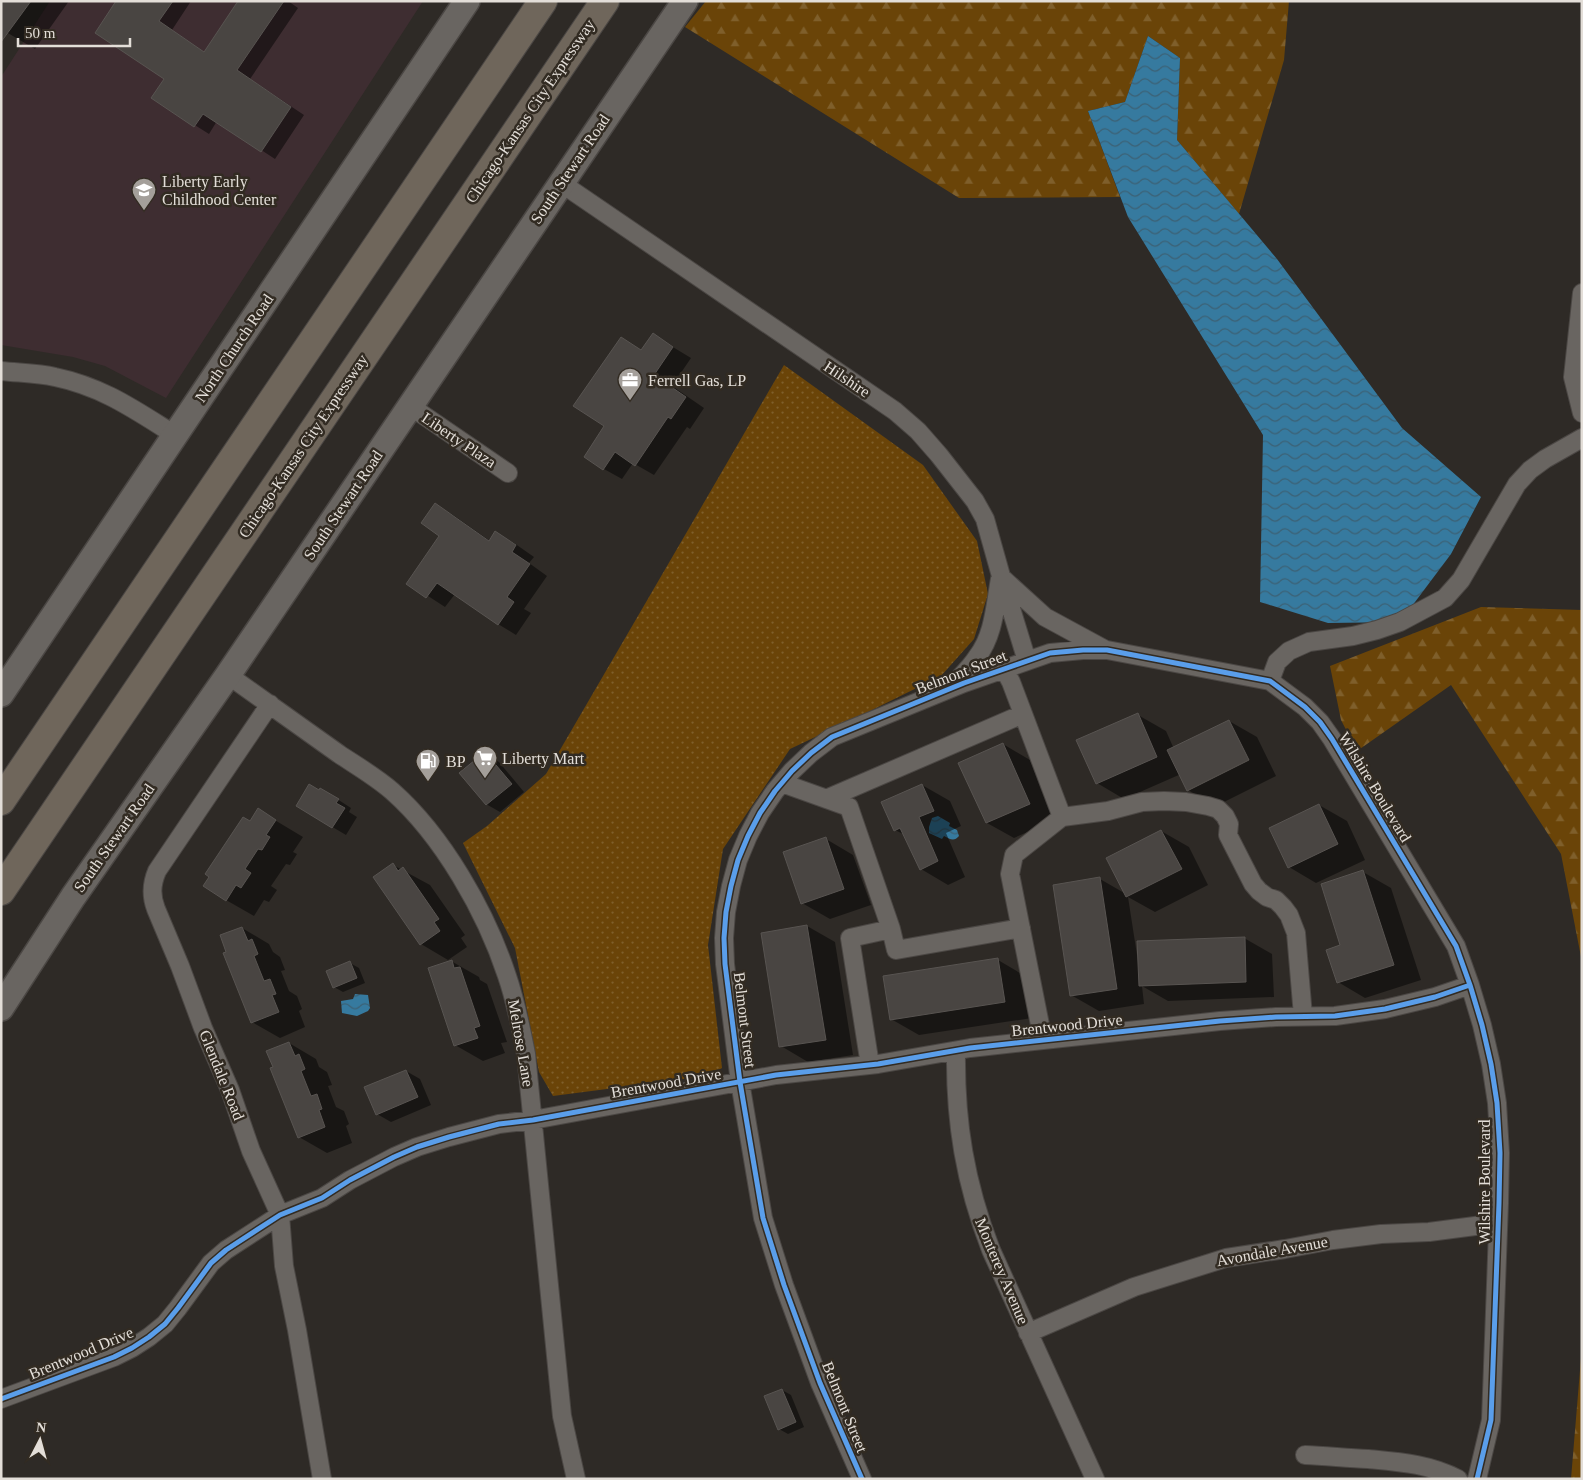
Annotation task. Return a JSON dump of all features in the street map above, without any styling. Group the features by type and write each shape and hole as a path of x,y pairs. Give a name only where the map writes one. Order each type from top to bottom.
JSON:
{"highway":[{"path":"1,801 543,1"},
{"name":"Chicago-Kansas City Expressway","path":"1,891 604,1"}],"street":[{"name":"North Church Road","path":"1,694 467,1"},
{"name":"South Stewart Road","path":"1,1008 73,898 228,675 685,1"},
{"name":"Hilshire","path":"561,183 894,411 918,432 939,455 975,501 985,519 1000,576 1027,661"},
{"path":"1582,294 1573,377 1582,413"},
{"path":"1,371 54,376 87,386 114,397 175,436"},
{"name":"Liberty Plaza","path":"410,406 508,473"},
{"path":"1270,681 1277,662 1290,651 1309,642 1353,636 1377,630 1400,622 1445,598 1461,580 1517,484 1530,470 1545,459 1582,438"},
{"path":"1000,576 1045,617 1107,650"},
{"name":"Belmont Street","path":"950,688 978,657 987,640 994,620 1000,576"},
{"name":"Belmont Street","path":"862,1479 820,1383 784,1285 763,1218 740,1082 725,964 726,912 738,860 748,836 760,813 782,783 811,753 832,737 950,688 1050,653 1107,650 1270,681"},
{"name":"Belmont Street","path":"1004,669 1011,682 1062,817"},
{"name":"Melrose Lane","path":"228,675 392,791 426,828 450,860 490,930 507,975 516,1006 526,1054 562,1416 576,1479"},
{"name":"Wilshire Boulevard","path":"1270,681 1304,707 1320,722 1332,739 1456,946 1482,1025 1497,1103 1500,1153 1491,1420 1477,1479"},
{"name":"Glendale Road","path":"270,704 156,871 151,890 152,900 230,1090 251,1152 280,1215 284,1266 297,1330 322,1479"},
{"path":"826,799 1023,714"},
{"path":"782,783 849,807 896,950 1021,928"},
{"path":"1043,1040 1010,874 1014,855 1062,817 1108,811 1142,802 1164,800 1186,802 1218,809 1225,816 1228,824 1228,835 1253,884 1266,897 1276,900 1283,907 1293,924 1296,933 1303,1016"},
{"path":"870,1065 850,938 891,930"},
{"name":"Brentwood Drive","path":"1,1399 114,1357 132,1348 149,1337 169,1318 211,1264 226,1250 280,1215 322,1198 350,1180 394,1157 417,1147 449,1137 500,1124 533,1120 776,1075 870,1065 956,1051 1043,1040 1220,1021 1335,1016 1386,1009 1435,997 1470,985"},
{"name":"Monterey Avenue","path":"956,1051 958,1118 962,1151 973,1200 991,1250 1095,1479"},
{"name":"Avondale Avenue","path":"1028,1333 1134,1286 1226,1258 1333,1240 1381,1234 1429,1232 1498,1223"},
{"path":"1306,1455 1389,1460 1418,1464 1446,1472 1458,1479"}],"shaded area":[{"name":"Liberty Early Childhood Center","path":"50,1 423,1 166,398 105,366 73,357 1,345 1,77"}],"green space":[{"path":"706,1 1289,1 1284,60 1239,214 1177,140 1180,58 1148,36 1125,102 1088,111 1120,197 959,198 685,27"},
{"path":"784,365 923,465 977,541 988,594 974,639 941,676 790,749 723,849 708,945 722,1068 707,1076 553,1096 539,1072 515,948 463,843 487,826 546,774"},
{"path":"1481,607 1582,610 1582,962 1561,854 1451,685 1357,751 1341,720 1330,666"},
{"path":"1582,1346 1582,1479 1571,1479"}],"water":[{"path":"1148,36 1180,58 1177,140 1277,259 1402,428 1481,497 1451,554 1400,622 1328,623 1260,602 1263,435 1128,217 1088,111 1125,102"},
{"path":"938,816 950,823 949,826 957,830 959,836 957,838 952,839 944,836 942,839 929,833 932,818"},
{"path":"355,994 368,995 370,1008 368,1011 357,1016 342,1013 341,1001 353,999"}],"building":[{"path":"1,1 31,1 1,42"},
{"name":"Liberty Early Childhood Center","path":"116,1 173,1 159,21 204,52 238,1 284,1 237,70 291,107 261,152 203,114 194,127 151,98 164,79 95,33"},
{"name":"Ferrell Gas, LP","path":"653,333 673,347 654,375 686,397 671,419 668,417 635,466 615,452 603,470 584,457 604,426 573,406 621,337 641,350"},
{"path":"435,503 489,541 495,531 516,545 512,552 530,564 507,597 514,602 498,625 437,583 426,598 406,584 439,536 421,523"},
{"path":"1138,713 1157,757 1096,784 1076,740"},
{"path":"1229,720 1249,760 1187,791 1167,750"},
{"path":"1003,743 1030,804 986,823 958,763"},
{"name":"Liberty Mart","path":"485,752 512,784 486,805 459,773"},
{"path":"309,784 339,799 336,803 345,808 332,828 296,806"},
{"path":"922,784 934,811 919,817 938,861 920,870 900,828 894,831 881,802"},
{"path":"1319,804 1338,844 1288,868 1269,828"},
{"path":"258,808 276,820 266,835 270,837 262,850 258,849 245,869 251,873 241,888 236,885 226,901 203,886 209,877 205,874 243,817 250,821"},
{"path":"1161,830 1182,869 1126,897 1106,858"},
{"path":"826,837 844,889 801,904 783,852"},
{"path":"393,863 398,871 403,867 439,919 434,922 440,931 420,945 373,877"},
{"path":"1363,870 1394,965 1337,983 1326,950 1340,945 1321,884"},
{"path":"1100,877 1117,989 1070,996 1053,885"},
{"path":"807,925 826,1040 779,1047 761,933"},
{"path":"242,927 248,941 252,939 258,954 254,956 264,981 270,979 276,994 272,995 279,1012 251,1023 223,953 226,952 220,935"},
{"path":"1245,937 1246,982 1139,986 1137,941"},
{"path":"998,958 1005,1002 890,1020 883,976"},
{"path":"452,960 454,968 460,967 480,1026 474,1028 478,1038 454,1046 428,968"},
{"path":"350,961 357,978 333,988 326,971"},
{"path":"289,1042 295,1056 299,1054 305,1069 301,1071 311,1096 317,1094 322,1109 319,1110 325,1127 298,1138 270,1068 273,1067 266,1051"},
{"path":"406,1070 418,1097 376,1115 364,1087"},
{"path":"782,1389 796,1422 778,1430 764,1396"}],"cycle path":[{"path":"862,1479 820,1383 784,1285 763,1218 740,1082 725,964 724,938 731,886 738,860 760,813 792,771 832,737 964,683 1050,653 1083,650 1107,650 1270,681 1305,707 1320,722 1332,739 1456,946 1482,1025 1491,1064 1497,1103 1500,1153 1491,1420 1477,1479"},
{"path":"1,1399 114,1357 132,1348 165,1324 211,1263 226,1250 280,1215 322,1198 350,1180 394,1157 417,1147 449,1137 499,1124 533,1120 776,1075 878,1064 970,1048 1220,1021 1276,1017 1335,1016 1385,1009 1435,997 1470,985"}],"place":[{"name":"Liberty Early Childhood Center","path":"144,211"},
{"name":"Ferrell Gas, LP","path":"630,401"},
{"name":"Liberty Mart","path":"485,779"},
{"name":"BP","path":"428,782"}]}
